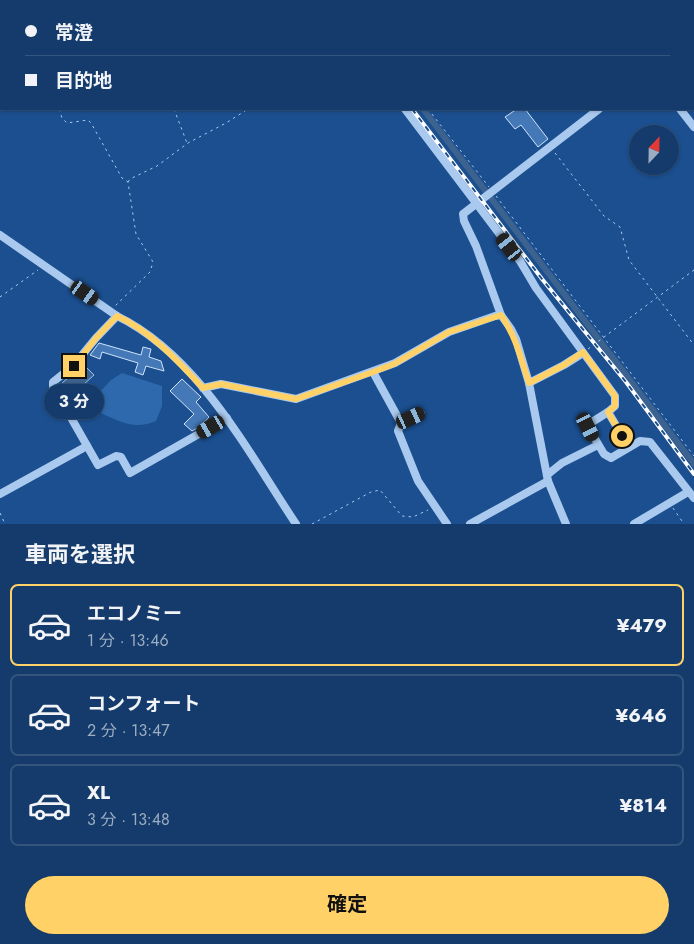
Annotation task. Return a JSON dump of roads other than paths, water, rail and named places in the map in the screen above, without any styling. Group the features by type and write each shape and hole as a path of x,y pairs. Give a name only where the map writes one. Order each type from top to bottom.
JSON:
{"street":[{"path":"406,110 520,261 536,288 615,396 615,406 589,424 588,427 604,454 611,458 640,442 650,442 694,498"},
{"path":"566,524 547,478 529,383 514,334 501,315 463,216 465,210 598,110"},
{"path":"681,110 694,127"},
{"path":"0,235 114,314 130,322 173,356 203,388 227,418 296,524"},
{"path":"114,314 74,366 53,382 53,386 98,465 116,456 120,457 130,473 227,418"},
{"path":"203,388 221,384 296,399 394,364 449,332 501,315"},
{"path":"529,383 564,365 583,352"},
{"path":"373,372 401,423"},
{"path":"608,412 629,448"},
{"path":"421,414 401,423 398,431 418,480 447,524"},
{"path":"470,524 547,478 562,463 598,445"},
{"path":"0,494 87,446"},
{"path":"634,524 688,492"}],"waterway":[{"path":"424,110 694,464"}],"railway":[{"path":"413,110 542,279 626,382 694,474"}]}
